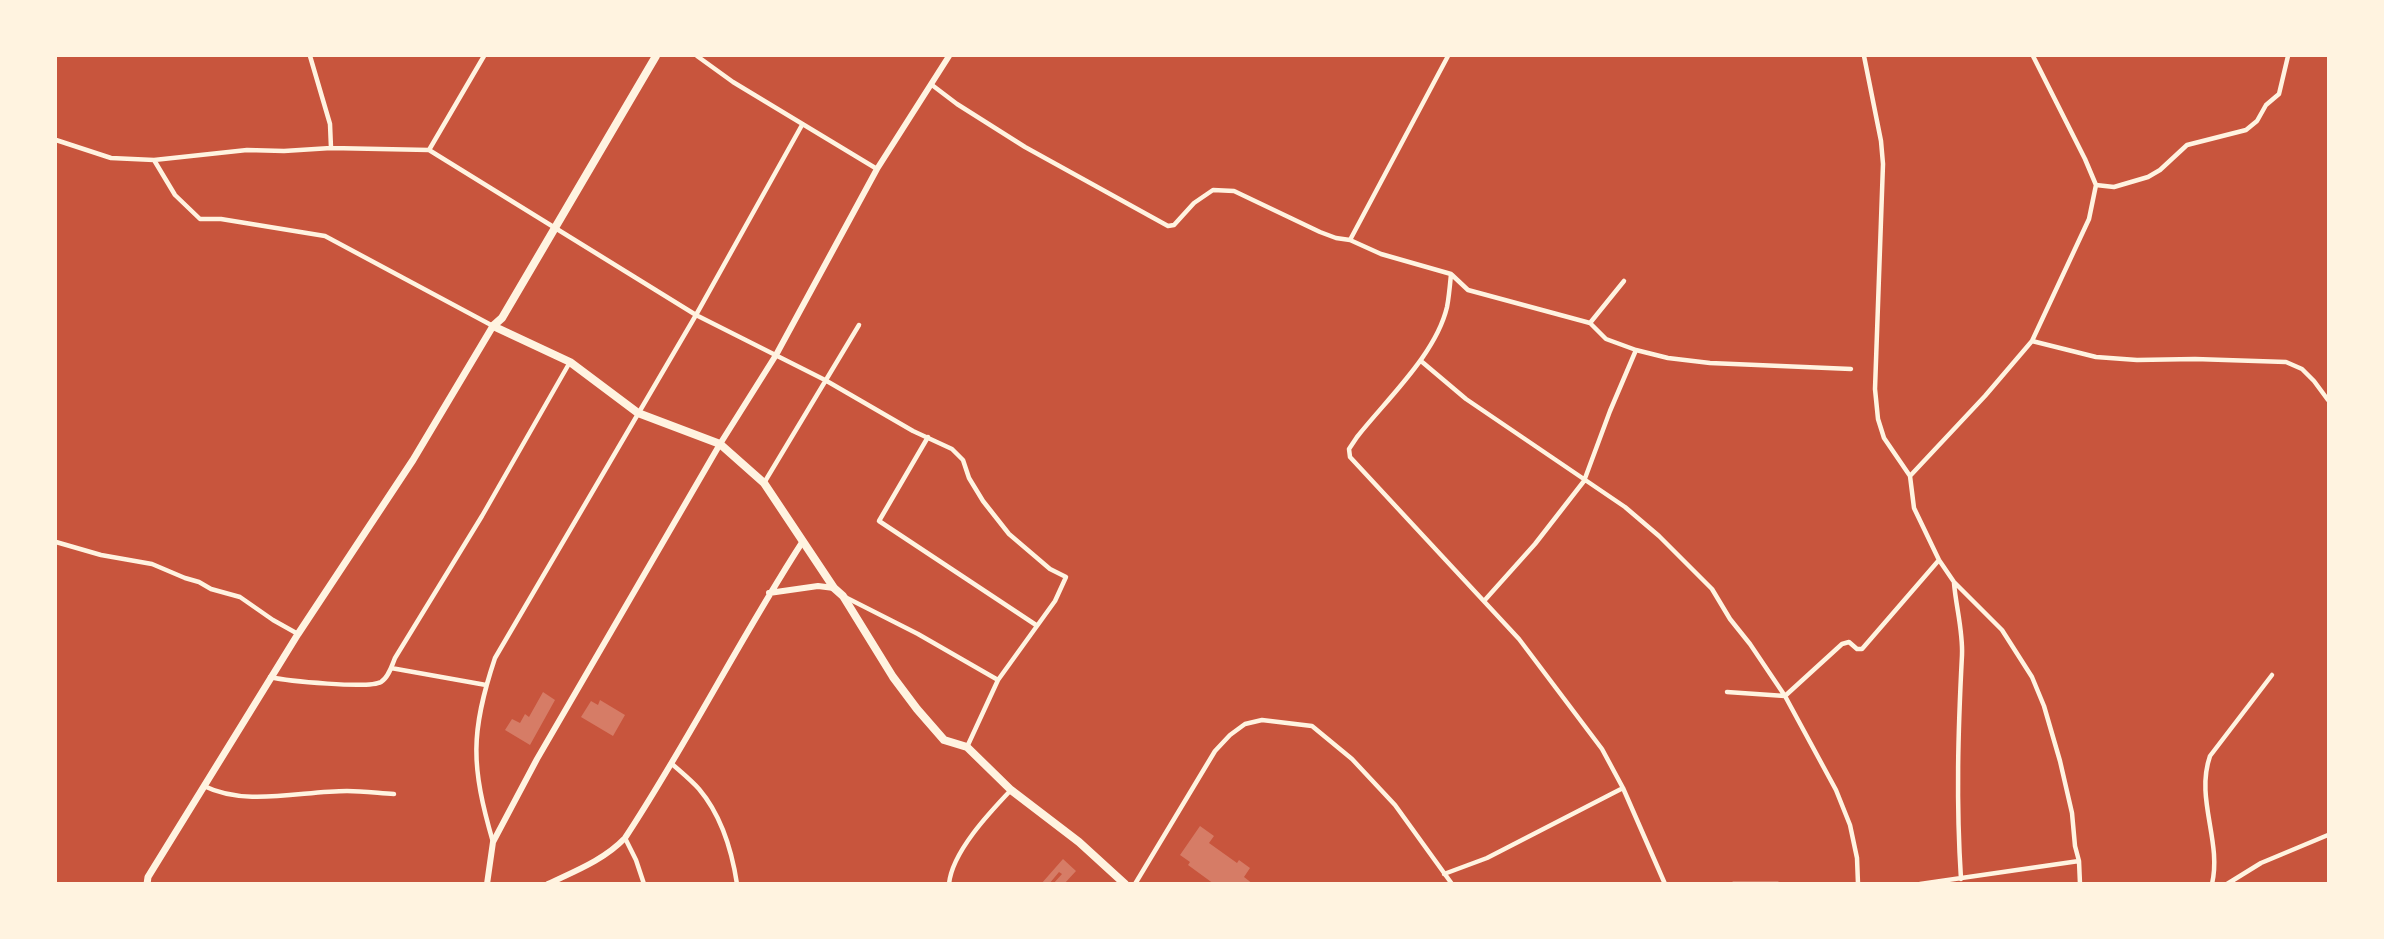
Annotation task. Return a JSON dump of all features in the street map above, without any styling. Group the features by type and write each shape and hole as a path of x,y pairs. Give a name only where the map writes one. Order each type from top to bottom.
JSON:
{"main road":[{"path":"147,884 148,877 270,677 413,460 493,326 502,318 656,56"},
{"path":"493,326 570,362 638,413 720,444 764,483 834,588 843,596 893,677 944,740 967,747 1011,790 1079,842 1125,884"}],"street":[{"path":"310,56 330,124 331,148"},
{"path":"429,150 484,56"},
{"path":"697,56 733,82 877,169"},
{"path":"487,884 493,842 537,759 720,444 776,355 877,169 949,56"},
{"path":"1350,240 1448,56"},
{"path":"1864,56 1881,141 1883,164 1875,389 1878,419 1884,438 1910,476 1914,508 1939,560 1954,582 2002,630 2032,677 2060,761 2072,813 2080,884"},
{"path":"1910,476 1985,396 2032,341 2089,219 2096,185 2033,56"},
{"path":"2096,185 2114,187 2148,177 2160,170 2187,145 2246,130 2252,126 2266,105 2279,94 2288,56"},
{"path":"932,85 957,104 1025,147 1168,226 1174,225 1194,203 1213,190 1234,191 1320,232 1350,240 1381,254 1451,274 1468,290 1590,323 1606,339 1636,350 1668,358 1710,363 1851,369"},
{"path":"493,842 481,796 475,757 475,737 486,685 495,658 696,315 802,125"},
{"path":"56,140 111,158 154,160 247,150 284,151 331,148 429,150 696,315 825,380 913,431 952,449 963,460 969,477 983,501 1009,534 1050,569 1066,577 1055,601 998,680 967,747"},
{"path":"154,160 175,195 200,219 221,219 325,236 493,326"},
{"path":"1451,274 1447,308 1430,347 1421,361 1357,437 1349,449 1350,457 1354,464 1519,639 1595,740 1623,789 1665,884"},
{"path":"1590,323 1624,281"},
{"path":"764,483 859,324"},
{"path":"2032,341 2096,357 2137,360 2195,358 2286,362 2301,369 2314,381 2328,400"},
{"path":"1484,601 1535,544 1584,481 1636,350"},
{"path":"1421,361 1466,399 1625,507 1659,536 1712,589 1730,619 1785,696 1836,790 1850,825 1857,858 1858,884"},
{"path":"270,677 290,682 377,683 384,679 482,516 570,362"},
{"path":"928,437 879,521 1036,625"},
{"path":"548,884 602,856 625,838 672,764 769,593 803,541"},
{"path":"56,542 101,555 152,564 211,589 240,597 298,634"},
{"path":"1727,692 1785,696 1845,643 1849,642 1857,649 1862,649 1939,560"},
{"path":"1954,582 1962,655 1957,740 1957,818 1961,879"},
{"path":"769,593 792,589 834,588"},
{"path":"843,596 918,634 998,680"},
{"path":"391,668 486,685"},
{"path":"2212,884 2213,843 2205,803 2206,768 2210,756 2272,675"},
{"path":"1135,884 1215,751 1230,735 1245,724 1262,720 1312,726 1352,759 1395,805 1452,884"},
{"path":"672,764 699,790 717,816 737,884"},
{"path":"204,786 226,795 347,791 394,794"},
{"path":"1444,874 1487,858 1623,789"},
{"path":"950,884 952,872 963,849 1011,790"},
{"path":"2227,884 2261,863 2328,835"},
{"path":"625,838 644,884"},
{"path":"1920,884 2079,861"},
{"path":"1733,884 1778,884"}],"building":[{"path":"543,692 555,700 530,745 505,730 512,719 520,723 525,714 529,717"},
{"path":"600,700 625,715 613,736 581,717 591,701 598,705"},
{"path":"1200,826 1214,836 1209,843 1237,863 1239,860 1250,868 1244,877 1253,884 1214,884 1188,865 1190,862 1180,855"},
{"path":"1063,859 1076,871 1064,884 1053,884 1062,874 1059,872 1049,884 1041,884"}]}
